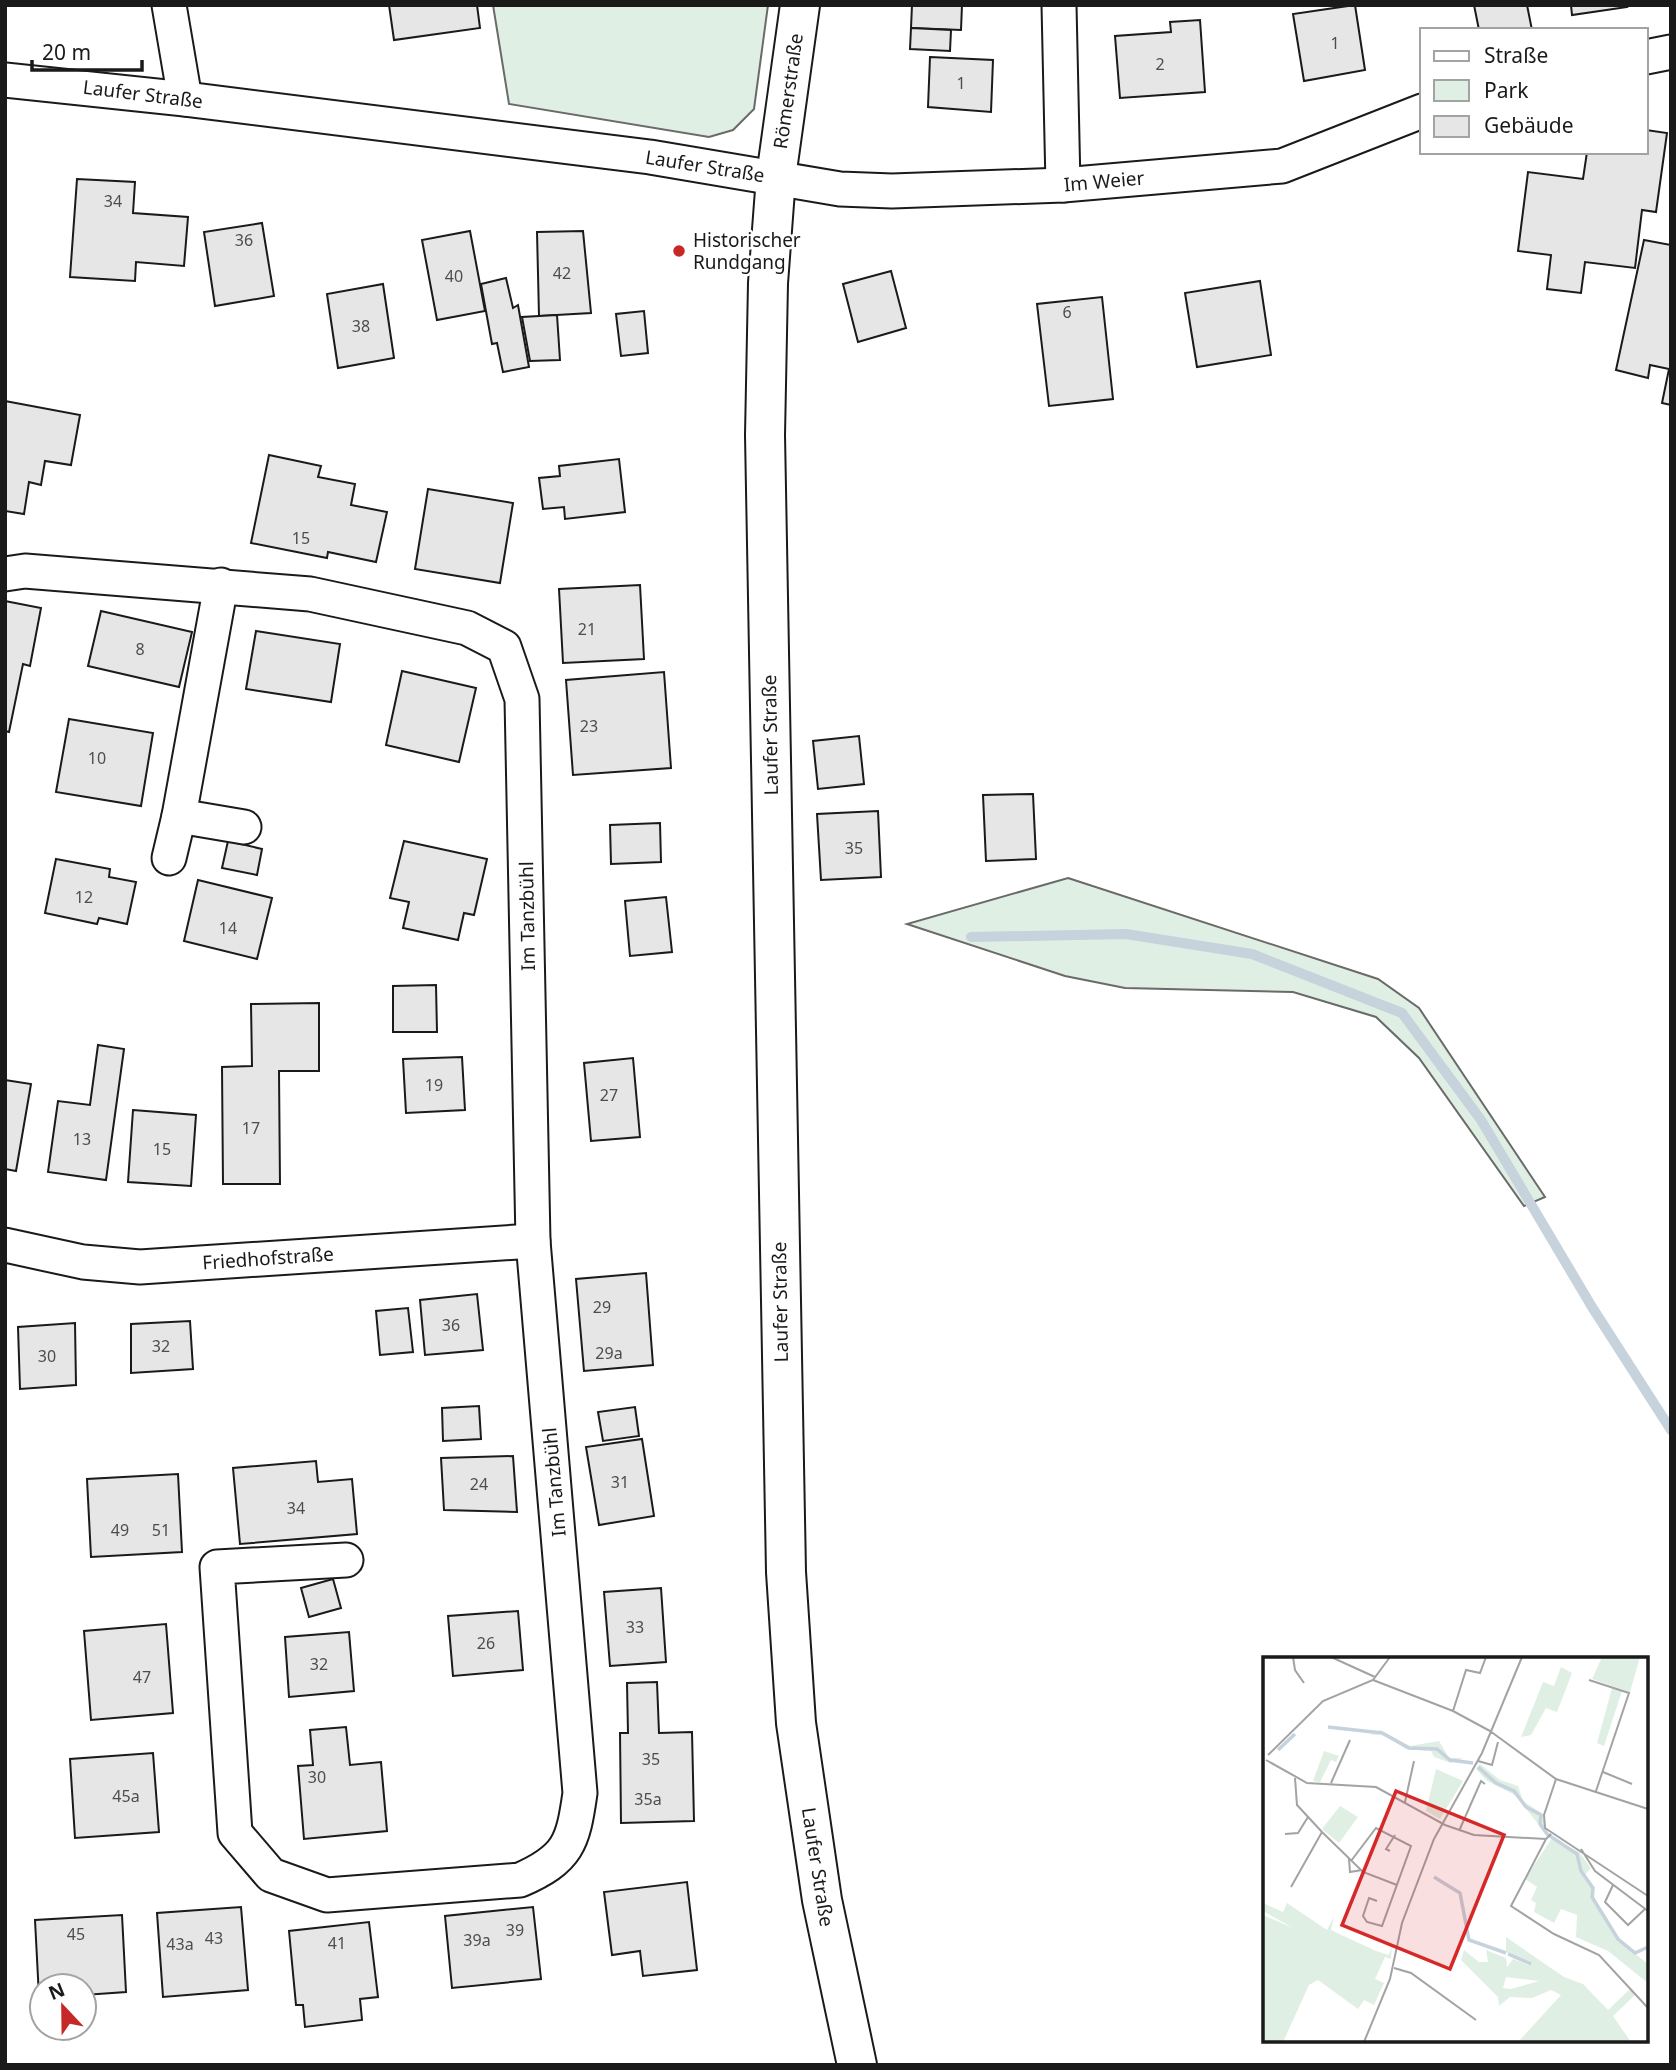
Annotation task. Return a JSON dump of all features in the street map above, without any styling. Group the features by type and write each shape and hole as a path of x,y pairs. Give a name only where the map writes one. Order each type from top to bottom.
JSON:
{"main road":[{"name":"Römerstraße","path":"776,177 800,5"},
{"name":"Laufer Straße","path":"776,177 768,283 765,435 786,1572 796,1723 822,1900 857,2065"}],"street":[{"path":"169,5 185,99"},
{"path":"1059,5 1063,185"},
{"path":"1648,57 1671,52"},
{"name":"Laufer Straße","path":"5,80 185,99 650,157 776,177"},
{"name":"Im Weier","path":"776,177 840,189 892,191 1063,185 1282,166 1420,112"},
{"name":"Im Tanzbühl","path":"5,575 25,571 310,594 467,628 504,647 522,699 533,1241 580,1793 574,1836 548,1868 520,1880 327,1895 271,1875 235,1833 217,1567 346,1560"},
{"path":"169,858 221,585"},
{"path":"179,816 244,827"},
{"name":"Friedhofstraße","path":"5,1245 83,1262 140,1267 533,1241"}],"green space":[{"path":"493,5 768,5 754,109 733,130 709,137 509,104"},
{"path":"1068,878 1378,979 1419,1008 1545,1197 1524,1206 1419,1058 1376,1017 1293,992 1125,988 1065,976 907,924"}],"building":[{"path":"389,5 477,5 480,28 394,40"},
{"path":"912,5 962,5 961,30 911,28"},
{"path":"1355,5 1365,70 1304,81 1293,14"},
{"path":"1474,5 1527,5 1532,28 1479,28"},
{"path":"1571,5 1626,5 1627,7 1572,15"},
{"path":"1200,20 1205,92 1120,98 1115,36 1171,32 1170,22"},
{"path":"911,28 951,30 950,51 910,49"},
{"path":"930,57 993,60 991,112 928,107"},
{"path":"1648,130 1667,133 1656,212 1642,210 1635,268 1585,262 1581,293 1547,289 1551,255 1518,251 1528,172 1583,179 1587,154 1648,154"},
{"path":"77,179 135,182 133,213 188,217 184,266 136,262 135,281 70,277"},
{"path":"262,223 274,296 215,306 204,232"},
{"path":"470,231 485,311 437,320 422,240"},
{"path":"583,231 591,313 539,316 537,232"},
{"path":"1644,240 1671,245 1671,405 1662,403 1669,369 1650,365 1648,378 1616,370"},
{"path":"891,271 906,328 858,342 843,284"},
{"path":"506,278 513,308 518,305 529,367 503,372 497,343 492,344 481,284"},
{"path":"1260,281 1271,355 1197,367 1185,293"},
{"path":"383,284 394,358 338,368 327,294"},
{"path":"1102,297 1113,399 1049,406 1037,304"},
{"path":"644,311 648,353 621,356 616,314"},
{"path":"557,315 560,360 530,361 522,317"},
{"path":"5,401 80,415 71,465 45,461 41,485 29,482 24,514 5,511"},
{"path":"269,455 321,466 318,477 355,484 351,505 387,512 376,562 328,552 327,558 251,543"},
{"path":"619,459 625,512 565,519 564,507 543,509 539,478 560,476 559,466"},
{"path":"428,489 513,503 500,583 415,569"},
{"path":"640,585 644,659 563,663 559,589"},
{"path":"5,601 41,608 30,666 23,664 9,732 5,731"},
{"path":"101,611 192,632 179,687 88,666"},
{"path":"256,631 340,644 331,702 246,689"},
{"path":"402,671 476,688 459,762 386,745"},
{"path":"664,672 671,768 573,775 566,680"},
{"path":"69,719 153,733 141,806 56,792"},
{"path":"859,736 864,784 818,789 813,741"},
{"path":"1033,794 1036,859 986,861 983,795"},
{"path":"878,811 881,877 821,880 817,814"},
{"path":"660,823 661,862 611,864 610,825"},
{"path":"228,841 262,849 257,875 222,868"},
{"path":"404,841 487,859 474,915 464,913 458,940 403,928 409,902 390,898"},
{"path":"56,859 110,869 109,877 136,882 127,924 99,918 97,924 45,913"},
{"path":"198,880 272,898 257,959 184,941"},
{"path":"666,897 672,952 630,956 625,901"},
{"path":"436,985 437,1032 393,1032 393,986"},
{"path":"319,1003 319,1071 279,1071 280,1184 223,1184 222,1067 252,1066 251,1004"},
{"path":"98,1045 124,1049 106,1180 48,1172 58,1101 90,1105"},
{"path":"462,1057 465,1110 406,1113 403,1059"},
{"path":"633,1058 640,1137 591,1141 584,1063"},
{"path":"5,1080 31,1084 16,1171 5,1169"},
{"path":"133,1110 196,1115 191,1186 128,1182"},
{"path":"646,1273 653,1365 584,1371 576,1279"},
{"path":"477,1294 483,1350 425,1355 420,1300"},
{"path":"408,1308 413,1352 380,1355 376,1311"},
{"path":"190,1321 193,1369 131,1373 131,1324"},
{"path":"75,1323 76,1385 20,1389 18,1327"},
{"path":"479,1406 481,1439 443,1441 442,1408"},
{"path":"635,1407 639,1436 603,1441 598,1412"},
{"path":"642,1439 654,1516 599,1525 586,1447"},
{"path":"513,1456 517,1512 444,1510 441,1458"},
{"path":"316,1461 318,1482 352,1479 357,1534 240,1544 233,1468"},
{"path":"178,1474 182,1552 91,1557 87,1479"},
{"path":"333,1579 341,1608 309,1617 301,1588"},
{"path":"661,1588 666,1662 610,1666 604,1592"},
{"path":"518,1611 523,1670 453,1676 448,1616"},
{"path":"166,1624 173,1713 91,1720 84,1631"},
{"path":"349,1632 354,1691 289,1697 285,1637"},
{"path":"657,1682 659,1733 692,1732 694,1821 621,1823 620,1733 628,1733 627,1683"},
{"path":"346,1727 350,1765 381,1762 387,1831 304,1839 298,1766 313,1765 310,1730"},
{"path":"153,1753 159,1832 75,1838 70,1759"},
{"path":"687,1882 697,1970 643,1976 640,1951 612,1955 604,1892"},
{"path":"241,1907 248,1990 163,1997 157,1913"},
{"path":"533,1907 541,1979 452,1988 445,1916"},
{"path":"122,1915 126,1992 98,1994 98,1972 38,1972 35,1920"},
{"path":"369,1922 378,1997 360,1999 362,2020 305,2027 303,2005 296,2005 289,1931"}],"waterway":[{"path":"971,937 1126,934 1252,954 1402,1013 1481,1120 1592,1307 1671,1430"}],"place":[{"name":"Historischer Rundgang","path":"679,251"}]}
